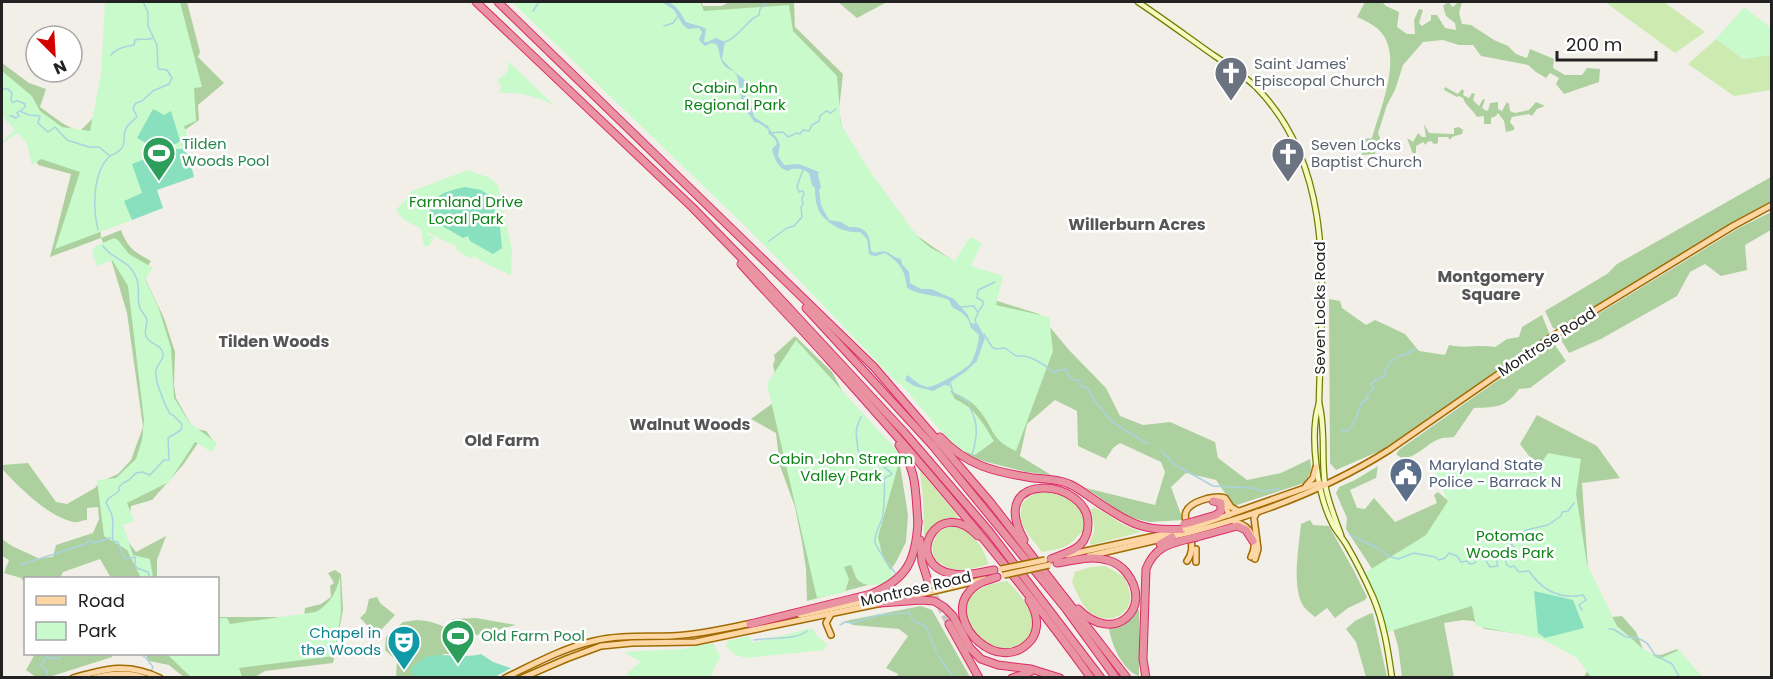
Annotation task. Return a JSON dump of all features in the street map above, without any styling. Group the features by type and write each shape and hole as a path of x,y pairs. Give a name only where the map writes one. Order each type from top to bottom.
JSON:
{"highway":[{"path":"476,2 692,207 904,432 989,531 1101,678"},
{"path":"498,2 874,367 990,503 1127,678"},
{"path":"692,207 940,485 1016,578 1091,678"},
{"path":"758,255 932,445 1066,609 1116,678"},
{"path":"906,404 916,411 951,449 974,464 1007,474 1068,483 1120,518 1138,526 1168,527 1186,531 1194,529 1221,511 1221,503 1213,501"},
{"path":"886,424 913,470 922,562 928,581"},
{"path":"1032,556 1015,522 1017,502 1025,493 1039,488 1055,489 1071,496 1085,510 1088,530 1081,544 1050,562"},
{"path":"750,624 871,594 882,589 897,579 910,561 917,544 918,521"},
{"path":"999,573 959,575 942,571 932,564 927,554 927,541 934,528 943,523 962,524 974,532 1001,559"},
{"path":"1146,678 1143,659 1143,615 1144,578 1148,562 1162,547 1186,531 1194,529 1237,526 1246,530 1253,541"},
{"path":"1143,615 1141,578 1145,561 1156,546 1172,537"},
{"path":"1050,562 1093,558 1115,563 1129,576 1136,594 1136,602 1129,616 1106,625 1094,622 1061,592"},
{"path":"999,573 973,587 964,597 961,609 975,643 986,653 999,658 1012,657 1024,650 1037,630 1034,608 1016,578"},
{"path":"880,603 934,601 953,616 970,648 981,658 998,665 1031,669 1060,678"},
{"path":"949,624 979,678"},
{"path":"1012,678 1023,673 1046,673"}],"main road":[{"name":"Seven Locks Road","path":"1138,2 1254,85 1275,109 1291,135 1314,196 1320,238 1322,281 1319,403 1322,449 1321,486"},
{"name":"Montrose Road","path":"1194,529 1227,522 1257,512 1362,467 1553,336 1733,226 1772,205"},
{"name":"Seven Locks Road","path":"1319,403 1316,412 1316,467 1321,486 1341,535 1363,574 1374,600 1384,633 1392,678"},
{"path":"1301,490 1313,478 1316,467"},
{"name":"Montrose Road","path":"1194,529 1301,490 1321,486"},
{"path":"1187,561 1192,547 1185,517 1187,509 1215,497 1222,497 1231,507 1240,511"},
{"path":"1196,562 1196,544 1189,518 1190,511 1195,507 1219,500 1224,502 1228,515"},
{"path":"1227,522 1248,528 1252,534 1253,558 1258,549 1253,520 1257,512"},
{"name":"Montrose Road","path":"505,678 577,645 596,640 672,636 750,624 1172,537 1186,531"},
{"name":"Montrose Road","path":"1050,562 1186,531"},
{"name":"Montrose Road","path":"522,678 600,646 695,642 880,603 999,573"},
{"path":"831,614 826,623 831,635"},
{"path":"72,678 116,667 130,668 144,675"},
{"path":"94,678 119,673 160,678"}],"green space":[{"path":"105,2 187,2 200,52 198,57 224,83 198,105 199,120 182,132 99,210 101,238 50,257 71,174 38,165 30,146 2,112 2,63 24,79 24,84 46,89 40,107 79,132 96,115 105,59"},
{"path":"105,2 180,2 202,87 194,88 196,121 184,126 189,140 183,149 170,149 139,186 143,194 125,201 132,220 55,249 80,172 41,159 32,165 27,143 17,133 2,144 15,130 2,116 2,71 32,96 40,111 62,127 90,131 101,74"},
{"name":"Cabin John Regional Park","path":"512,2 700,2 704,11 789,5 793,31 837,76 841,125 870,171 921,240 955,261 970,237 982,243 971,266 1003,276 996,305 1049,317 1053,351 1016,451 1001,442 975,406 950,390 955,399 978,417 994,441 975,455 956,449 900,383 898,384 797,278"},
{"name":"Cabin John Regional Park","path":"516,2 701,2 703,6 722,6 729,2 794,2 795,27 843,74 839,109 843,135 913,233 955,262 994,300 1039,314 1069,350 1106,388 1120,416 1143,425 1170,422 1215,442 1218,458 1247,480 1281,473 1310,459 1311,469 1308,477 1304,483 1234,506 1216,480 1186,473 1171,487 1183,520 1150,522 1127,517 1086,488 1155,505 1165,472 1161,462 1120,443 1113,448 1106,459 1078,446 1077,411 1055,400 1027,424 1020,456 1051,475 1026,472 966,455 922,404 908,377"},
{"path":"838,2 887,2 857,18"},
{"path":"1365,2 1382,2 1399,12 1397,27 1407,34 1415,34 1414,20 1419,9 1423,10 1419,23 1422,26 1431,20 1431,15 1437,15 1445,28 1456,30 1455,23 1446,16 1443,6 1448,2 1453,7 1458,2 1462,2 1459,13 1462,24 1471,25 1508,46 1516,54 1527,58 1530,49 1554,59 1553,68 1565,75 1582,75 1587,68 1600,69 1599,82 1564,94 1556,84 1559,78 1550,73 1546,78 1528,65 1481,56 1473,45 1459,45 1443,40 1423,42 1403,65 1378,133 1380,138 1375,154 1362,155 1363,139 1372,138 1385,97 1390,66 1390,52 1386,39 1376,27 1357,17"},
{"path":"1605,2 1664,2 1705,32 1675,53"},
{"path":"1744,7 1771,28 1771,55 1743,59 1716,39"},
{"path":"1716,39 1743,59 1771,54 1771,90 1734,96 1688,64"},
{"path":"508,61 556,107 529,96 499,93 501,86 497,80 506,72"},
{"path":"1445,87 1458,94 1462,89 1463,95 1469,98 1472,93 1475,94 1473,100 1479,106 1483,99 1485,100 1482,108 1487,111 1490,103 1498,102 1498,109 1502,111 1507,102 1510,111 1515,113 1529,110 1536,102 1545,106 1537,109 1532,116 1529,114 1512,117 1510,122 1514,130 1506,132 1504,121 1498,113 1491,118 1491,124 1484,124 1484,116 1477,117 1463,98 1444,90"},
{"path":"153,109 164,115 171,111 180,141 148,151 146,143 137,138"},
{"path":"1424,124 1429,133 1454,134 1454,128 1459,127 1463,130 1462,134 1450,140 1448,137 1438,137 1438,143 1434,144 1431,141 1426,145 1423,142 1416,146 1416,153 1413,154 1407,138 1413,142 1418,133 1426,137"},
{"name":"Tilden Woods Pool","path":"170,149 183,149 189,156 194,177 157,190 163,208 132,220 124,201 142,193 132,164"},
{"name":"Farmland Drive Local Park","path":"468,170 490,178 498,185 512,251 511,275 474,256 472,259 456,250 457,247 427,232 434,237 430,245 424,247 421,229 403,219 396,210 412,191"},
{"path":"1771,177 1771,201 1729,224 1561,328 1553,328 1545,311 1607,274 1617,264"},
{"path":"465,187 481,190 489,195 484,205 494,209 500,228 502,248 493,254 470,241 468,236 463,238 432,220 429,207 436,198 449,191"},
{"path":"1771,212 1771,230 1745,245 1747,270 1721,276 1705,264 1690,272 1677,296 1601,339 1569,353 1561,340 1562,336 1739,228"},
{"path":"121,230 126,242 151,261 143,274 164,318 175,352 176,398 193,428 206,431 216,444 198,443 183,465 152,500 131,506 129,519 120,526 136,552 166,536 157,560 157,577 110,577 100,559 63,572 60,577 24,577 24,582 21,578 4,573 9,560 2,556 2,539 38,558 53,557 56,545 93,533 99,519 98,507 87,508 87,520 76,522 64,519 44,508 25,492 2,469 2,465 28,463 56,502 67,504 95,488 100,482 118,474 131,460 143,427 127,313 111,259 101,238"},
{"path":"114,238 129,254 153,268 145,279 158,306 171,348 174,398 190,423 217,443 212,452 195,442 169,482 127,503 134,521 123,525 133,555 150,559 153,577 140,577 127,550 104,536 97,480 116,478 136,459 142,440 144,420 128,286 112,260 97,266 92,252 96,246"},
{"path":"1329,299 1340,301 1342,308 1366,325 1375,320 1405,334 1419,351 1445,355 1449,345 1495,347 1507,339 1519,337 1522,327 1542,315 1549,333 1548,337 1389,447 1336,470 1330,463"},
{"name":"Cabin John Stream Valley Park","path":"795,336 832,372 845,396 889,447 900,465 908,515 906,542 888,574 872,584 807,601 802,542 795,507 780,466 776,433 751,419 773,403 776,379 773,365 774,355"},
{"name":"Cabin John Stream Valley Park","path":"796,340 901,455 878,537 883,558 895,577 881,584 865,584 857,579 851,565 844,567 849,579 845,592 817,598 767,384"},
{"path":"1548,345 1555,345 1566,361 1530,388 1519,389 1510,400 1500,405 1474,408 1454,437 1439,439 1414,455 1403,459 1396,454 1400,449"},
{"name":"Potomac Woods Park","path":"1537,415 1597,446 1620,478 1582,483 1588,568 1612,617 1622,616 1636,632 1645,654 1661,655 1677,649 1702,677 1584,677 1590,666 1580,646 1541,637 1485,629 1473,621 1463,620 1444,623 1454,677 1402,677 1398,646 1378,578 1346,529 1347,518 1336,493 1339,487 1378,466 1376,478 1350,490 1357,508 1365,509 1374,498 1395,522 1437,503 1434,495 1438,492 1453,505 1494,473 1528,473 1543,465 1529,456 1520,444"},
{"name":"Potomac Woods Park","path":"1548,453 1581,459 1576,494 1587,564 1617,626 1642,648 1659,659 1679,650 1702,677 1591,677 1577,658 1542,639 1476,626 1472,606 1384,633 1363,574 1426,535 1448,501 1434,470 1535,473"},
{"path":"920,471 958,516 938,523 924,537 923,499"},
{"path":"1038,492 1060,496 1074,503 1084,514 1085,531 1066,546 1042,552 1020,520 1022,504"},
{"path":"1095,507 1124,525 1141,532 1091,545 1094,526 1090,510"},
{"path":"1310,520 1313,525 1329,526 1367,597 1335,618 1327,608 1315,617 1304,607 1300,599 1297,567 1301,524"},
{"path":"951,526 966,530 981,546 989,564 960,570 948,568 934,559 932,545 938,532"},
{"path":"1105,566 1125,579 1130,596 1126,610 1114,618 1099,617 1088,611 1072,582 1075,572 1090,567"},
{"path":"335,570 341,574 343,610 333,663 265,671 255,677 185,678 169,665 149,661 146,655 219,655 219,617 304,617 305,608 321,604 331,597 330,586 334,583 328,573"},
{"path":"340,576 341,613 334,656 239,668 242,677 192,678 166,655 219,655 219,618 227,618 230,624 316,612 332,597"},
{"path":"1007,581 1029,609 1033,625 1032,633 1027,641 1006,655 982,646 969,622 967,610 971,596 977,591 991,584"},
{"path":"1534,591 1573,600 1584,628 1545,638 1538,633"},
{"path":"377,597 380,603 395,615 381,630 368,626 360,618 366,612 369,599"},
{"path":"921,606 932,610 970,677 897,677 898,674 886,668 908,636 899,629 853,625 845,621"},
{"path":"1139,609 1139,676 1123,663 1112,642 1109,628 1120,626"},
{"path":"1371,613 1387,677 1366,677 1356,642 1346,629 1355,621"},
{"path":"476,618 516,625 478,635 464,632 452,619"},
{"path":"418,620 441,625 447,629 457,639 461,654 444,654 425,662 423,677 396,677 397,661 385,650 386,637 403,622"},
{"path":"812,628 827,644 824,650 746,658 735,655 726,646 728,641 749,636 752,643"},
{"path":"713,643 720,656 711,677 629,678 627,673 641,662 624,652 682,649"},
{"name":"Old Farm Pool","path":"481,654 493,662 511,668 493,678 414,677 410,669 426,657"},
{"path":"34,655 113,655 49,677 36,677 26,670"}],"water":[{"path":"662,2 674,5 686,22 706,29 704,42 716,38 725,42 722,59 745,80 744,88 748,106 752,108 754,117 768,126 777,138 780,145 778,156 784,165 799,164 819,172 821,205 829,220 864,230 870,240 871,251 887,252 901,259 909,272 910,283 921,289 931,289 954,299 968,315 971,323 978,324 985,338 977,361 949,383 950,386 944,385 933,391 914,386 905,380 907,375 922,385 931,387 969,365 976,351 979,335 971,328 968,319 952,307 949,300 907,288 905,276 894,260 885,253 875,256 869,254 867,239 860,232 843,230 822,216 817,206 815,188 809,173 798,169 784,170 775,160 772,149 777,144 775,139 768,133 769,130 754,122 744,108 737,76 724,65 716,44 711,43 705,46 699,40 702,32 699,28 688,29 674,10"}],"waterway":[{"path":"98,230 95,192 103,164 123,147 124,133 128,125 137,117 133,108 136,103 142,101 153,91 169,84 172,78 167,70 158,67 157,45 148,26 148,12 143,2"},
{"path":"533,11 539,2"},
{"path":"725,42 735,37 759,15 760,9 768,2"},
{"path":"664,26 673,23 679,15"},
{"path":"111,55 118,49 134,45 135,40 153,38"},
{"path":"2,89 8,89 12,93 12,102 18,101 25,104 20,111 40,116 38,123 48,132 55,127 67,140 89,147 99,147 110,156"},
{"path":"770,133 783,132 788,137 800,134 803,130 809,131 826,111 831,113 836,109"},
{"path":"10,116 16,118 19,116 17,113 19,111"},
{"path":"769,241 787,228 794,226 802,217 801,207 804,194 803,191 799,192 797,186 803,170"},
{"path":"103,246 129,266 136,277 139,304 147,320 146,336 161,349 163,354 156,370 158,386 170,414 182,424 181,430 168,438 169,460 164,460 150,475 142,472 136,473 123,483 119,491 106,503 113,518 113,541 118,542 126,559 135,557 137,568 148,572 150,577"},
{"path":"978,312 983,305 983,301 977,298 978,290 995,282"},
{"path":"959,307 974,306 978,313 976,323"},
{"path":"984,334 992,347 996,349 1005,348 1016,356 1031,358 1053,372 1066,369 1071,380 1078,380 1080,386 1087,388 1112,422 1148,444"},
{"path":"1341,430 1348,431 1351,427 1363,401 1368,399 1367,395 1374,388 1371,383 1385,376 1384,370 1389,363 1400,355 1405,355 1415,349"},
{"path":"950,382 953,393 969,402 975,422 976,438 971,458"},
{"path":"861,417 856,434 862,461 878,464 892,474 884,480 883,516 875,541 895,573"},
{"path":"1161,450 1174,464 1213,486 1252,488 1262,491 1279,489"},
{"path":"1507,558 1517,550 1511,544 1526,530 1548,525 1561,516 1562,512 1568,511 1574,503"},
{"path":"1350,535 1398,559 1414,553 1435,557 1439,560 1445,558 1449,553 1457,556 1461,562 1467,561 1470,564 1475,563 1478,557 1485,559 1490,567 1498,566 1496,559 1506,558 1506,564 1510,567 1514,566 1519,572 1529,571 1552,592 1566,596 1583,595 1586,600 1579,605 1582,610"},
{"path":"20,565 86,544 88,540 94,543 111,538"},
{"path":"907,609 914,622 924,625 929,632 939,657 954,678"},
{"path":"840,625 879,615 906,613"},
{"path":"1609,629 1647,643 1655,655 1672,664 1680,678"},
{"path":"754,640 795,636 807,631"},
{"path":"47,675 47,671 40,666 47,657 59,659 61,655"},
{"path":"142,655 153,667 151,671"}],"tunnel":[{"path":"930,587 949,624"}],"place":[{"name":"Saint James' Episcopal Church","path":"1231,102"},
{"name":"Tilden Woods Pool","path":"159,182"},
{"name":"Seven Locks Baptist Church","path":"1288,183"},
{"name":"Maryland State Police - Barrack N","path":"1406,503"},
{"name":"Old Farm Pool","path":"458,665"},
{"name":"Chapel in the Woods","path":"404,671"}],"district":[{"name":"Willerburn Acres","path":"1137,224"},
{"name":"Montgomery Square","path":"1491,285"},
{"name":"Tilden Woods","path":"274,341"},
{"name":"Walnut Woods","path":"690,424"},
{"name":"Old Farm","path":"502,440"}]}
